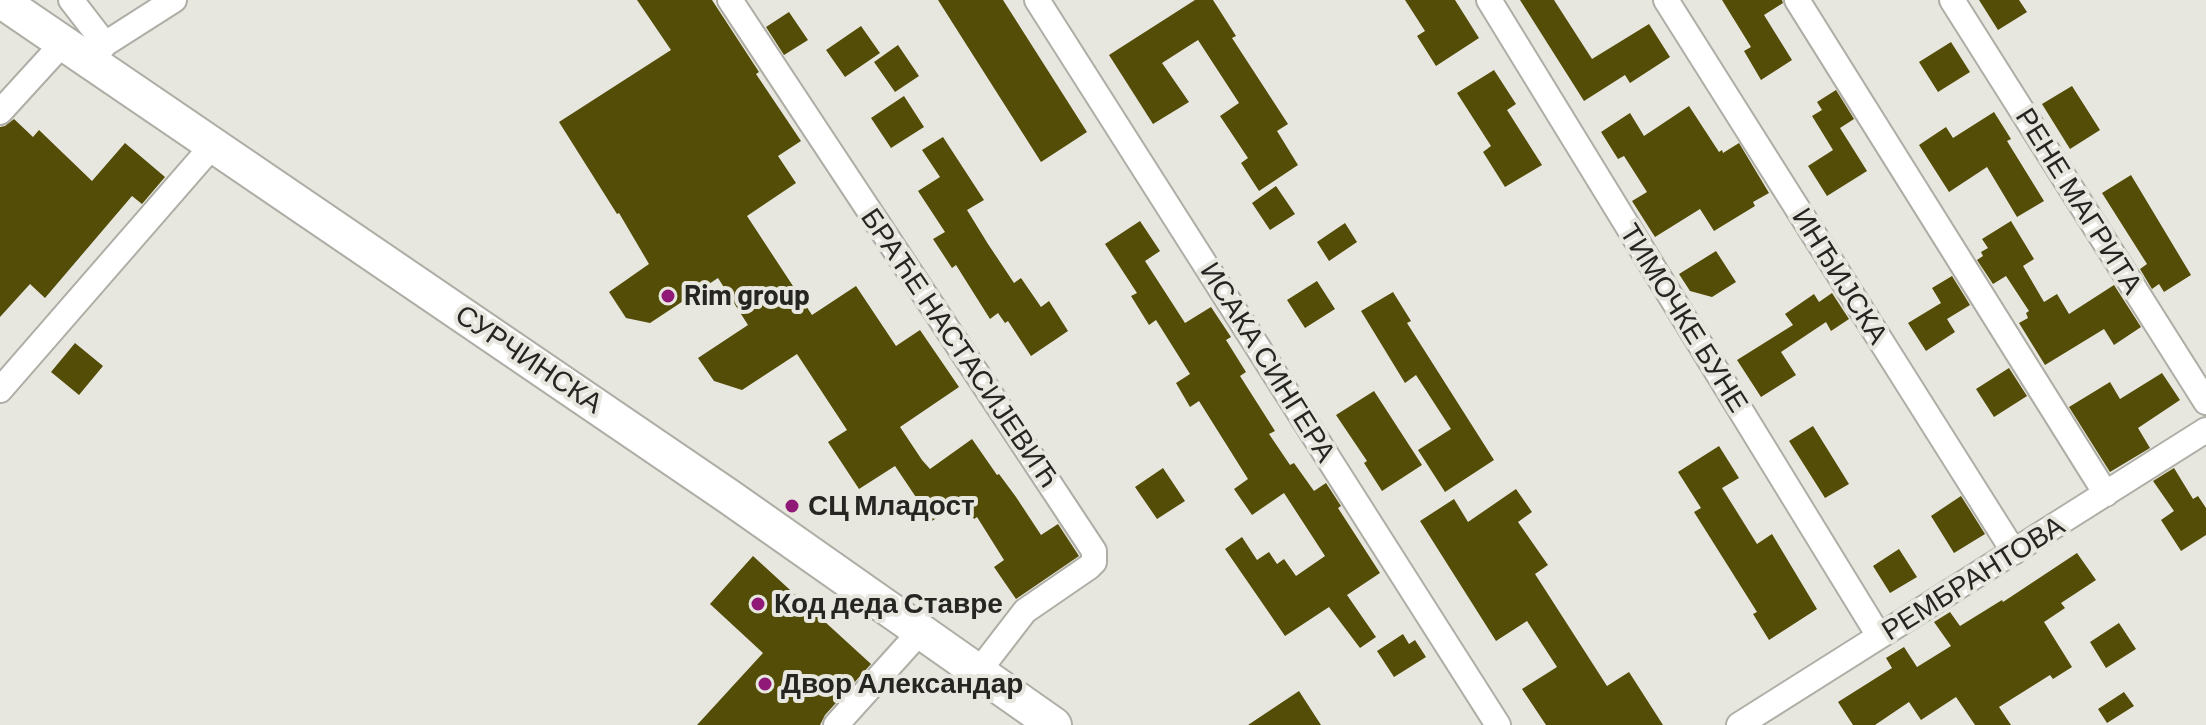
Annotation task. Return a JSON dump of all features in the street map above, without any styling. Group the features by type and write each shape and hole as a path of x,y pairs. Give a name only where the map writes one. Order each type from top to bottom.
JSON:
{"main road":[{"name":"СУРЧИНСКА","path":"3,7 86,50 214,144 717,488 919,633 1054,725"}],"street":[{"path":"71,0 86,50"},
{"path":"0,112 86,50 174,0"},
{"name":"БРАЋЕ НАСТАСИЈЕВИЋ","path":"730,0 1094,551 1094,562 1089,567 1025,611 978,672"},
{"name":"ИСАКА СИНГЕРА","path":"1037,0 1498,725"},
{"name":"ТИМОЧКЕ БУНЕ","path":"1489,0 1879,636"},
{"name":"ИНЂИЈСКА","path":"1666,0 2014,552"},
{"path":"1797,0 2106,494"},
{"name":"РЕНЕ МАГРИТА","path":"1952,0 2206,402"},
{"path":"0,390 214,144"},
{"name":"РЕМБРАНТОВА","path":"1739,725 2206,430"},
{"path":"836,725 919,633"}],"building":[{"path":"637,0 712,0 801,141 778,156 796,183 747,216 812,315 856,286 896,346 920,330 959,387 900,427 922,460 930,469 972,439 1041,535 1058,524 1079,556 1016,599 994,567 1004,560 977,517 974,519 962,501 932,521 895,466 859,489 828,442 847,430 797,354 742,390 714,381 698,358 748,325 718,278 650,323 626,318 609,292 649,264 559,122 671,50"},
{"path":"938,0 1003,0 1087,132 1041,162"},
{"path":"1195,0 1213,0 1236,36 1232,38 1288,124 1277,131 1298,165 1259,191 1241,163 1248,158 1220,116 1239,103 1198,40 1162,63 1189,102 1153,124 1109,55"},
{"path":"1405,0 1455,0 1479,38 1436,66 1417,36 1425,31"},
{"path":"1520,0 1554,0 1592,59 1649,24 1670,57 1630,83 1625,75 1584,101"},
{"path":"1722,0 1782,0 1783,3 1764,15 1792,60 1761,80 1744,51 1751,47"},
{"path":"1979,0 2019,0 2027,12 1998,30"},
{"path":"789,12 808,40 784,55 766,27"},
{"path":"861,26 880,53 845,77 826,50"},
{"path":"1951,42 1970,72 1938,92 1919,62"},
{"path":"898,45 919,76 895,92 874,62"},
{"path":"1494,70 1516,104 1507,110 1542,165 1505,187 1483,152 1491,146 1457,93"},
{"path":"2072,86 2100,130 2070,149 2042,104"},
{"path":"1836,90 1854,119 1840,128 1867,171 1827,196 1808,166 1833,150 1812,116 1822,110 1817,102"},
{"path":"904,96 924,127 891,148 871,118"},
{"path":"1689,106 1719,152 1722,150 1723,153 1739,143 1769,193 1753,202 1755,206 1714,231 1700,209 1655,237 1632,201 1647,192 1624,156 1618,159 1601,132 1630,113 1644,136"},
{"path":"1994,112 2011,139 2007,141 2044,201 2017,217 1987,167 1949,192 1919,145 1946,127 1953,138"},
{"path":"14,119 33,137 39,130 92,181 125,143 165,177 142,204 132,196 45,298 30,284 0,317 0,127"},
{"path":"943,137 984,200 967,210 988,244 1014,283 1021,278 1041,307 1049,301 1068,331 1031,356 1008,321 1005,323 998,313 990,319 956,265 952,268 933,239 945,232 918,191 940,177 922,150"},
{"path":"2131,175 2191,275 2164,292 2159,284 2152,289 2140,269 2147,264 2102,193"},
{"path":"1276,186 1295,214 1270,230 1252,203"},
{"path":"1140,221 1160,251 1145,261 1185,323 1211,307 1231,337 1226,340 1246,372 1240,376 1275,431 1269,434 1290,465 1294,463 1314,491 1326,483 1341,506 1338,508 1380,573 1347,595 1376,637 1360,648 1329,607 1285,636 1225,549 1242,537 1257,560 1269,552 1277,564 1284,559 1296,576 1325,556 1284,493 1252,515 1234,489 1248,479 1199,401 1190,407 1176,383 1190,374 1156,320 1149,325 1131,296 1137,293 1105,244"},
{"path":"2011,221 2034,259 2023,266 2044,302 2057,294 2069,314 2114,285 2141,327 2114,345 2104,329 2045,365 2019,323 2028,318 2026,313 2029,311 2006,276 1993,284 1977,260 1983,256 1981,252 1988,248 1982,239"},
{"path":"1345,223 1357,242 1329,261 1317,242"},
{"path":"1716,251 1736,282 1712,297 1690,291 1679,274"},
{"path":"1952,276 1970,305 1947,319 1955,332 1926,351 1908,323 1941,303 1932,288"},
{"path":"1317,281 1335,309 1305,328 1287,300"},
{"path":"1393,292 1411,321 1407,323 1494,460 1445,492 1418,450 1451,429 1416,375 1405,383 1361,311"},
{"path":"1832,293 1849,319 1831,331 1826,322 1781,352 1796,375 1761,397 1737,360 1793,325 1785,314 1814,294 1819,302"},
{"path":"75,343 103,366 79,395 51,372"},
{"path":"2009,368 2027,396 1994,417 1976,389"},
{"path":"2162,373 2180,400 2138,428 2150,448 2110,472 2069,407 2110,382 2120,399"},
{"path":"1374,391 1422,465 1382,491 1364,463 1367,461 1336,415"},
{"path":"1813,426 1849,484 1825,498 1789,441"},
{"path":"1719,446 1739,478 1722,488 1757,544 1772,534 1817,609 1769,640 1753,614 1757,612 1694,512 1701,508 1678,472"},
{"path":"1163,468 1185,501 1157,519 1135,487"},
{"path":"2174,468 2193,499 2198,496 2206,508 2206,535 2181,551 2161,520 2174,511 2153,481"},
{"path":"1516,489 1532,512 1518,522 1548,565 1535,574 1607,686 1629,672 1663,725 1546,725 1522,689 1557,667 1527,621 1496,641 1420,521 1454,499 1468,522"},
{"path":"1961,496 1985,534 1954,553 1931,516"},
{"path":"1899,549 1917,577 1890,593 1873,566"},
{"path":"2077,553 2096,580 2061,603 2065,608 2044,622 2072,667 2053,679 2050,675 1999,707 2011,725 1975,725 1956,697 1921,720 1909,702 1875,725 1853,725 1838,702 1892,668 1886,658 1904,647 1917,667 1951,646 1934,622 1950,612 1960,626 2003,602"},
{"path":"753,556 871,664 825,715 820,725 697,725 763,653 710,604"},
{"path":"2119,623 2136,649 2106,668 2090,642"},
{"path":"1403,634 1409,644 1415,640 1426,657 1394,677 1377,651"},
{"path":"1299,691 1321,725 1248,725"},
{"path":"2124,692 2134,706 2107,723 2098,709"}],"place":[{"name":"Rim group","path":"668,296"},
{"name":"СЦ Младост","path":"792,506"},
{"name":"Код деда Ставре","path":"758,604"},
{"name":"Двор Александар","path":"765,684"}]}
